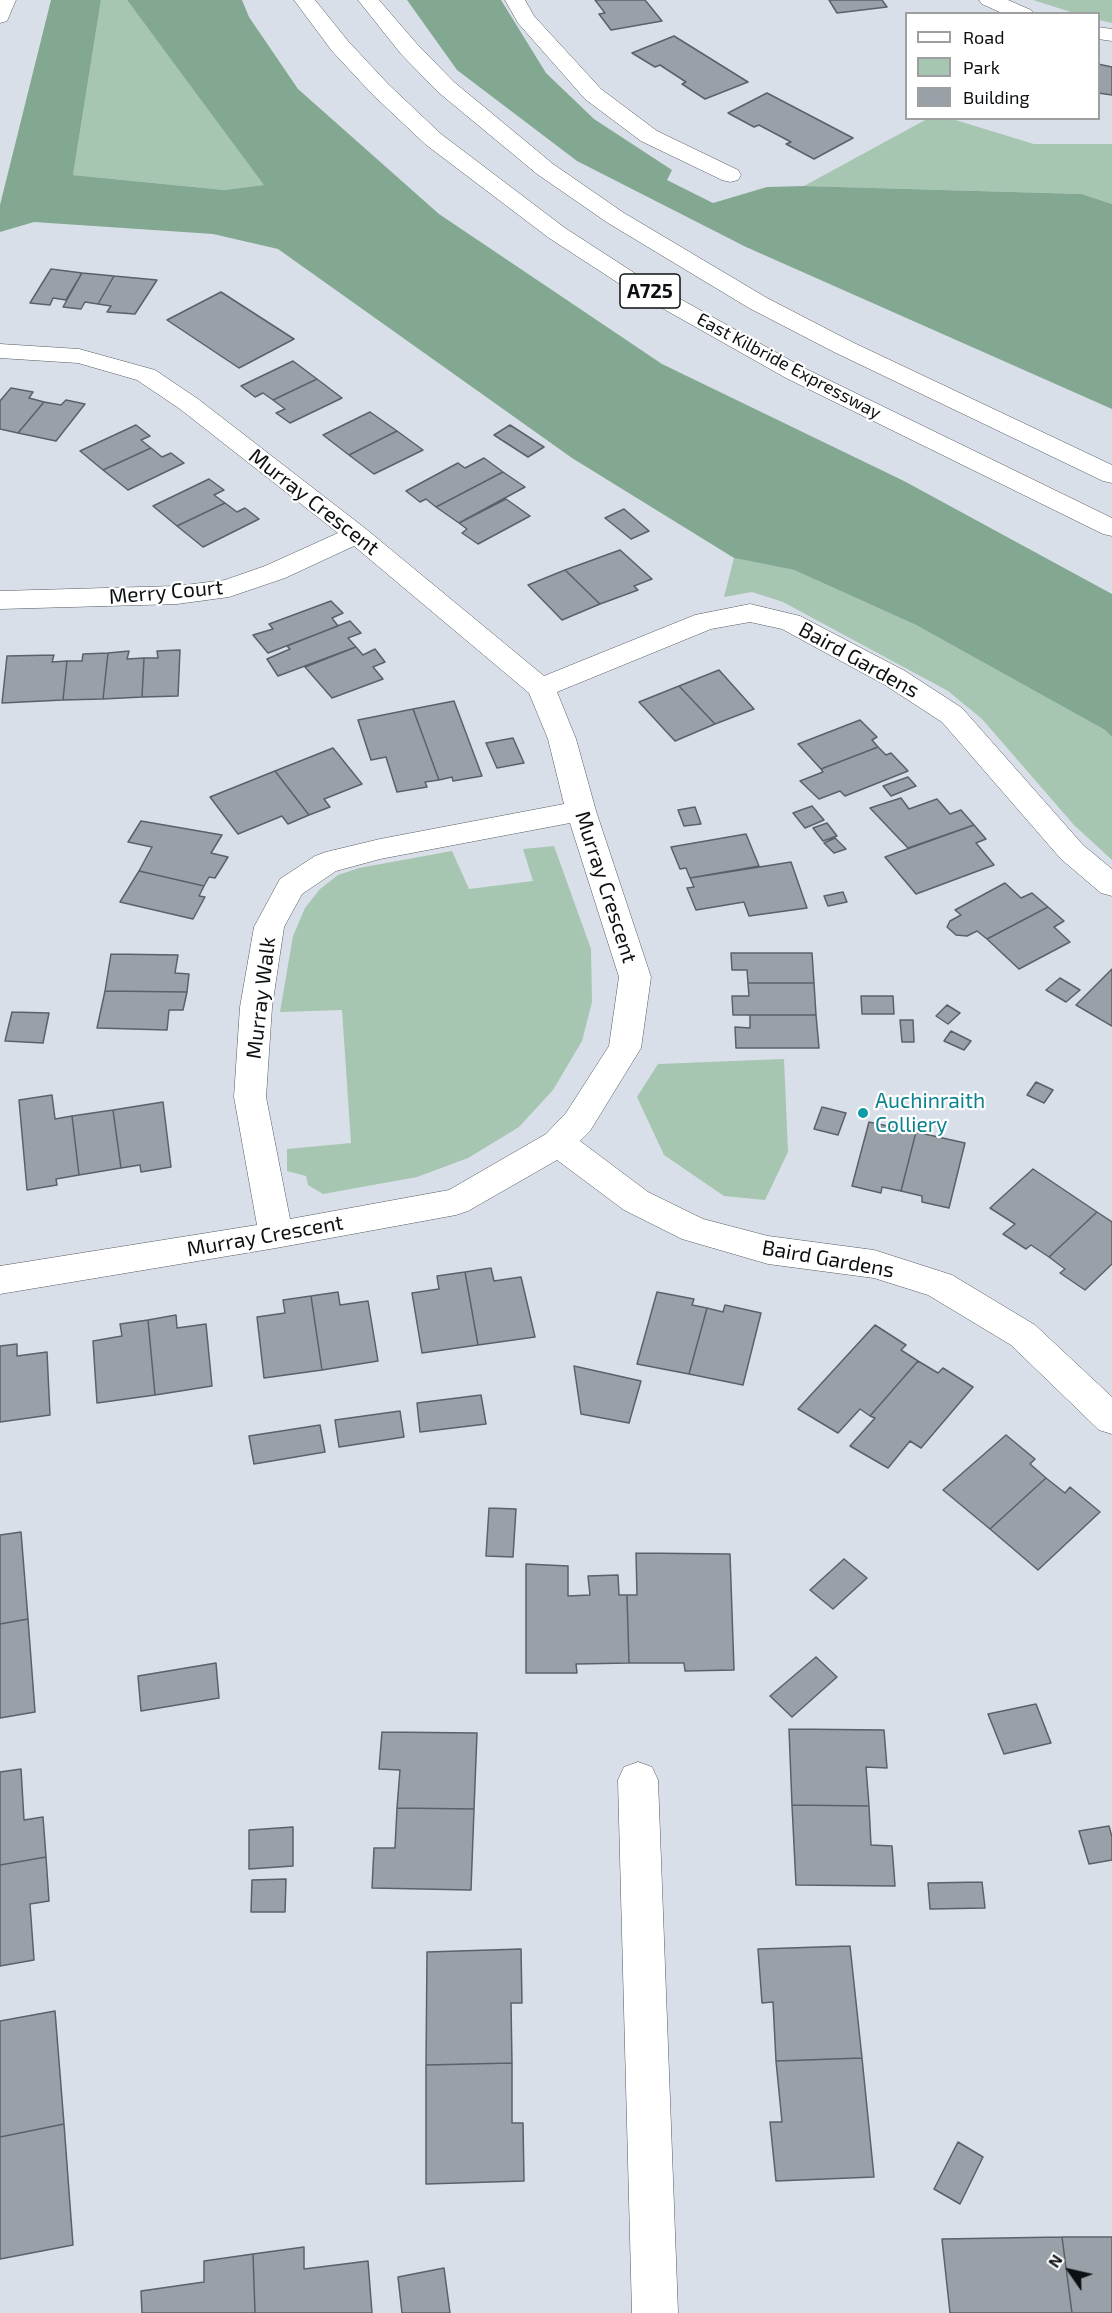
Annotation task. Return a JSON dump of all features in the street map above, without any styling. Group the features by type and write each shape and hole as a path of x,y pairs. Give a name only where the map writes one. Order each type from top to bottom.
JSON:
{"main road":[{"path":"0,17 6,0"},
{"name":"East Kilbride Expressway","path":"304,0 340,46 380,89 433,139 556,233 631,280 785,367 1053,501 1112,528"},
{"name":"East Kilbride Expressway","path":"368,0 409,49 447,87 545,169 616,219 758,303 843,347 1112,475"},
{"path":"515,0 525,19 593,94 649,136 730,175"},
{"path":"989,0 1018,12"},
{"name":"Murray Crescent","path":"0,351 79,356 146,375 189,404 357,535 541,688 562,739 581,811 635,977 625,1048 578,1122 558,1143 456,1202 276,1235 0,1280"},
{"name":"A725","path":"1020,432 1112,464"},
{"name":"A725","path":"1053,501 1112,536"},
{"name":"Merry Court","path":"0,600 177,595 229,588 275,572 357,535"},
{"name":"Baird Gardens","path":"541,688 705,621 750,613 790,622 895,678 952,715 1072,852 1112,885"},
{"name":"Murray Walk","path":"276,1235 250,1097 256,1007 269,927 291,887 326,863 380,849 581,811"},
{"name":"Baird Gardens","path":"558,1143 636,1201 694,1230 768,1250 874,1264 940,1285 1023,1335 1112,1419"},
{"path":"638,1780 655,2313"}],"green space":[{"path":"51,0 101,0 73,175 224,190 264,185 127,0 242,0 249,17 298,89 439,214 662,364 904,481 1112,594 1112,737 1105,730 916,625 794,570 734,558 572,458 278,249 213,234 34,222 0,232 0,205"},
{"path":"101,0 127,0 265,185 224,190 73,175"},
{"path":"407,0 501,0 546,73 594,119 672,170 667,180 713,203 767,187 804,186 1082,194 1112,204 1112,409 746,247 577,161 457,70"},
{"path":"1033,0 1112,0 1112,23 1100,20 1100,12 1071,12"},
{"path":"925,120 955,120 1034,144 1112,144 1112,204 1082,194 804,186"},
{"path":"734,558 794,570 916,625 1105,730 1112,737 1112,860 1074,825 982,719 948,691 783,602 752,592 724,597"},
{"path":"554,846 591,949 592,1002 582,1041 553,1090 519,1127 468,1158 417,1177 323,1194 308,1185 306,1176 287,1171 287,1149 351,1143 342,1010 280,1012 293,936 305,908 320,889 338,875 359,868 452,851 469,889 533,881 523,849"},
{"path":"784,1059 788,1152 765,1200 724,1196 664,1155 637,1097 658,1064"}],"building":[{"path":"595,0 645,0 662,21 611,30 599,14 605,13"},
{"path":"829,0 882,0 887,7 837,13"},
{"path":"674,36 748,82 705,99 682,84 686,82 660,65 655,67 632,53"},
{"path":"1100,64 1112,67 1112,95 1100,93"},
{"path":"767,93 853,138 814,159 786,144 791,142 759,125 754,127 728,113"},
{"path":"51,269 82,273 66,300 53,298 50,305 30,303"},
{"path":"82,273 114,276 98,304 85,302 81,309 63,307"},
{"path":"114,276 157,280 135,314 107,312 111,306 98,304"},
{"path":"221,292 294,339 239,368 167,320"},
{"path":"293,361 317,379 273,400 263,393 255,397 241,386"},
{"path":"317,379 342,398 290,423 276,413 285,409 273,400"},
{"path":"11,388 33,392 29,398 44,402 18,433 0,429 0,401"},
{"path":"66,400 85,404 56,441 18,433 44,402 61,405"},
{"path":"370,412 397,431 349,455 323,435"},
{"path":"136,425 150,436 141,440 151,448 103,470 80,451"},
{"path":"510,425 544,447 528,457 494,435"},
{"path":"397,431 423,450 374,474 349,455"},
{"path":"151,448 162,457 171,453 184,463 128,490 103,470"},
{"path":"484,458 503,472 436,507 426,499 420,502 406,491 458,463 465,468"},
{"path":"503,472 525,487 459,523 436,507"},
{"path":"209,479 224,490 214,495 225,503 177,526 153,506"},
{"path":"506,499 530,516 478,544 462,533 467,529 459,523"},
{"path":"225,503 237,512 245,508 259,519 203,547 177,526"},
{"path":"624,509 649,531 631,539 605,518"},
{"path":"620,550 652,579 634,586 638,590 600,604 565,570"},
{"path":"565,570 600,604 562,620 528,585"},
{"path":"331,601 343,613 332,618 338,626 268,653 253,635 273,629 269,624"},
{"path":"350,621 361,633 348,638 356,647 278,676 267,659 290,649 287,646"},
{"path":"356,647 363,655 375,649 385,662 373,667 383,679 332,698 305,667"},
{"path":"180,650 178,696 142,697 144,658 158,658 157,651"},
{"path":"129,651 127,659 144,658 142,697 103,699 108,653"},
{"path":"108,653 103,699 63,700 67,661 82,661 83,654"},
{"path":"54,655 52,662 67,661 63,700 2,703 7,656"},
{"path":"719,670 754,709 715,724 679,686"},
{"path":"679,686 715,724 675,741 639,702"},
{"path":"454,701 482,776 453,781 452,777 439,780 413,709"},
{"path":"413,709 439,780 425,782 427,787 397,792 386,757 371,760 358,720"},
{"path":"860,720 877,737 872,740 878,747 821,769 798,744"},
{"path":"513,738 524,763 497,768 486,743"},
{"path":"878,747 886,755 891,753 908,771 845,796 840,791 819,799 800,781 823,772 821,769"},
{"path":"333,748 362,784 324,799 330,807 309,815 275,771"},
{"path":"275,771 309,815 288,824 282,816 238,834 210,797"},
{"path":"908,777 916,786 891,796 883,786"},
{"path":"901,798 909,809 937,799 950,814 961,810 974,825 908,848 870,808"},
{"path":"812,806 824,820 805,828 793,813"},
{"path":"695,807 701,824 684,826 678,810"},
{"path":"141,821 222,835 211,853 228,857 215,878 209,877 204,886 139,871 152,847 128,842"},
{"path":"827,823 837,836 823,841 813,828"},
{"path":"974,825 986,839 976,843 994,865 916,894 885,857"},
{"path":"746,834 759,866 690,878 686,868 680,869 671,847"},
{"path":"835,838 846,849 834,853 824,843"},
{"path":"791,862 807,908 749,916 744,902 696,910 687,888 694,887 690,878"},
{"path":"139,871 204,886 199,896 205,897 193,919 120,902"},
{"path":"1005,883 1021,898 1032,893 1048,907 987,939 977,931 967,936 956,935 947,927 950,921 961,915 955,910"},
{"path":"843,892 847,902 828,906 824,896"},
{"path":"1048,907 1064,921 1054,927 1070,942 1019,969 987,939"},
{"path":"731,953 812,953 814,983 748,983 747,970 732,970"},
{"path":"111,954 178,955 175,973 189,974 187,992 105,991"},
{"path":"1112,969 1112,1026 1076,1005"},
{"path":"1060,978 1080,990 1066,1002 1046,990"},
{"path":"748,983 814,983 816,1015 733,1015 732,996 749,996"},
{"path":"105,991 187,992 183,1010 169,1010 167,1030 97,1028"},
{"path":"861,996 893,996 894,1014 862,1014"},
{"path":"947,1005 960,1013 948,1024 936,1016"},
{"path":"12,1012 49,1013 43,1043 5,1041"},
{"path":"750,1015 816,1015 819,1048 736,1048 735,1027 750,1028"},
{"path":"900,1020 913,1020 914,1042 902,1042"},
{"path":"951,1031 971,1041 964,1050 944,1041"},
{"path":"1036,1082 1053,1090 1044,1103 1027,1095"},
{"path":"52,1095 55,1119 72,1116 79,1175 56,1179 57,1185 27,1190 19,1100"},
{"path":"163,1102 171,1167 141,1172 140,1165 121,1168 113,1110"},
{"path":"822,1107 846,1113 838,1135 814,1129"},
{"path":"113,1110 121,1168 79,1175 72,1116"},
{"path":"869,1122 916,1132 901,1191 882,1187 881,1193 852,1186"},
{"path":"916,1132 965,1143 949,1208 922,1202 922,1196 901,1191"},
{"path":"1033,1169 1097,1212 1049,1257 1031,1245 1026,1249 1003,1234 1015,1224 990,1208"},
{"path":"1097,1212 1112,1222 1112,1264 1085,1290 1060,1273 1065,1269 1049,1257"},
{"path":"491,1268 494,1281 521,1277 535,1337 478,1345 465,1272"},
{"path":"465,1272 478,1345 422,1353 412,1293 439,1289 437,1276"},
{"path":"338,1292 340,1305 368,1301 378,1361 322,1370 311,1296"},
{"path":"657,1292 694,1299 692,1305 707,1308 689,1374 637,1364"},
{"path":"311,1296 322,1370 264,1378 257,1317 285,1313 283,1300"},
{"path":"725,1305 761,1313 743,1385 689,1374 707,1308 723,1312"},
{"path":"176,1315 177,1328 206,1324 212,1386 155,1395 148,1320"},
{"path":"148,1320 155,1395 97,1403 93,1341 122,1336 120,1324"},
{"path":"875,1325 906,1345 901,1350 918,1361 870,1416 860,1409 838,1433 798,1409"},
{"path":"17,1344 17,1356 47,1352 50,1415 0,1422 0,1346"},
{"path":"918,1361 938,1373 943,1368 973,1387 921,1448 910,1441 888,1468 850,1446 875,1418 870,1416"},
{"path":"574,1366 641,1381 629,1423 581,1414"},
{"path":"481,1395 486,1424 420,1432 417,1403"},
{"path":"400,1411 404,1437 339,1447 335,1420"},
{"path":"320,1425 325,1452 254,1464 249,1436"},
{"path":"1006,1435 1035,1459 1030,1464 1046,1478 990,1529 943,1490"},
{"path":"1046,1478 1065,1493 1070,1487 1100,1512 1038,1570 990,1529"},
{"path":"489,1508 516,1509 513,1557 486,1556"},
{"path":"21,1532 28,1619 0,1624 0,1535"},
{"path":"636,1553 730,1554 734,1670 685,1671 684,1663 629,1663 627,1595 637,1595"},
{"path":"844,1559 867,1578 833,1609 810,1590"},
{"path":"526,1564 568,1566 568,1596 590,1595 588,1576 618,1575 619,1595 627,1595 629,1663 576,1664 577,1673 526,1673"},
{"path":"28,1619 35,1712 0,1718 0,1624"},
{"path":"816,1657 837,1677 792,1717 770,1696"},
{"path":"216,1663 219,1698 141,1711 138,1676"},
{"path":"1036,1704 1051,1743 1004,1754 988,1714"},
{"path":"789,1729 884,1730 887,1768 866,1767 869,1806 792,1805"},
{"path":"382,1732 477,1733 474,1809 397,1808 400,1770 379,1769"},
{"path":"21,1769 24,1820 43,1817 46,1857 0,1865 0,1772"},
{"path":"792,1805 869,1806 871,1845 892,1846 895,1886 796,1885"},
{"path":"397,1808 474,1809 471,1890 372,1888 374,1848 395,1848"},
{"path":"1109,1826 1112,1837 1112,1860 1089,1864 1079,1831"},
{"path":"293,1827 293,1866 249,1869 249,1830"},
{"path":"46,1857 49,1901 30,1904 34,1960 0,1966 0,1865"},
{"path":"286,1879 285,1912 251,1912 252,1880"},
{"path":"982,1882 985,1908 930,1909 928,1883"},
{"path":"850,1946 862,2058 776,2061 773,2002 762,2003 758,1949"},
{"path":"521,1949 522,2003 511,2003 512,2063 426,2065 427,1952"},
{"path":"55,2011 64,2124 0,2137 0,2021"},
{"path":"862,2058 874,2177 776,2181 770,2122 782,2122 776,2061"},
{"path":"512,2063 512,2123 523,2123 524,2181 426,2184 426,2065"},
{"path":"64,2124 73,2245 0,2259 0,2137"},
{"path":"958,2142 983,2157 960,2204 934,2189"},
{"path":"1062,2237 1112,2237 1112,2313 1072,2313"},
{"path":"1062,2237 1072,2313 950,2313 942,2239"},
{"path":"304,2247 304,2269 368,2261 372,2313 255,2313 253,2254"},
{"path":"253,2254 255,2313 142,2313 141,2291 204,2282 204,2261"},
{"path":"444,2268 450,2313 402,2313 398,2277"}],"place":[{"name":"Auchinraith Colliery","path":"863,1113"}]}
